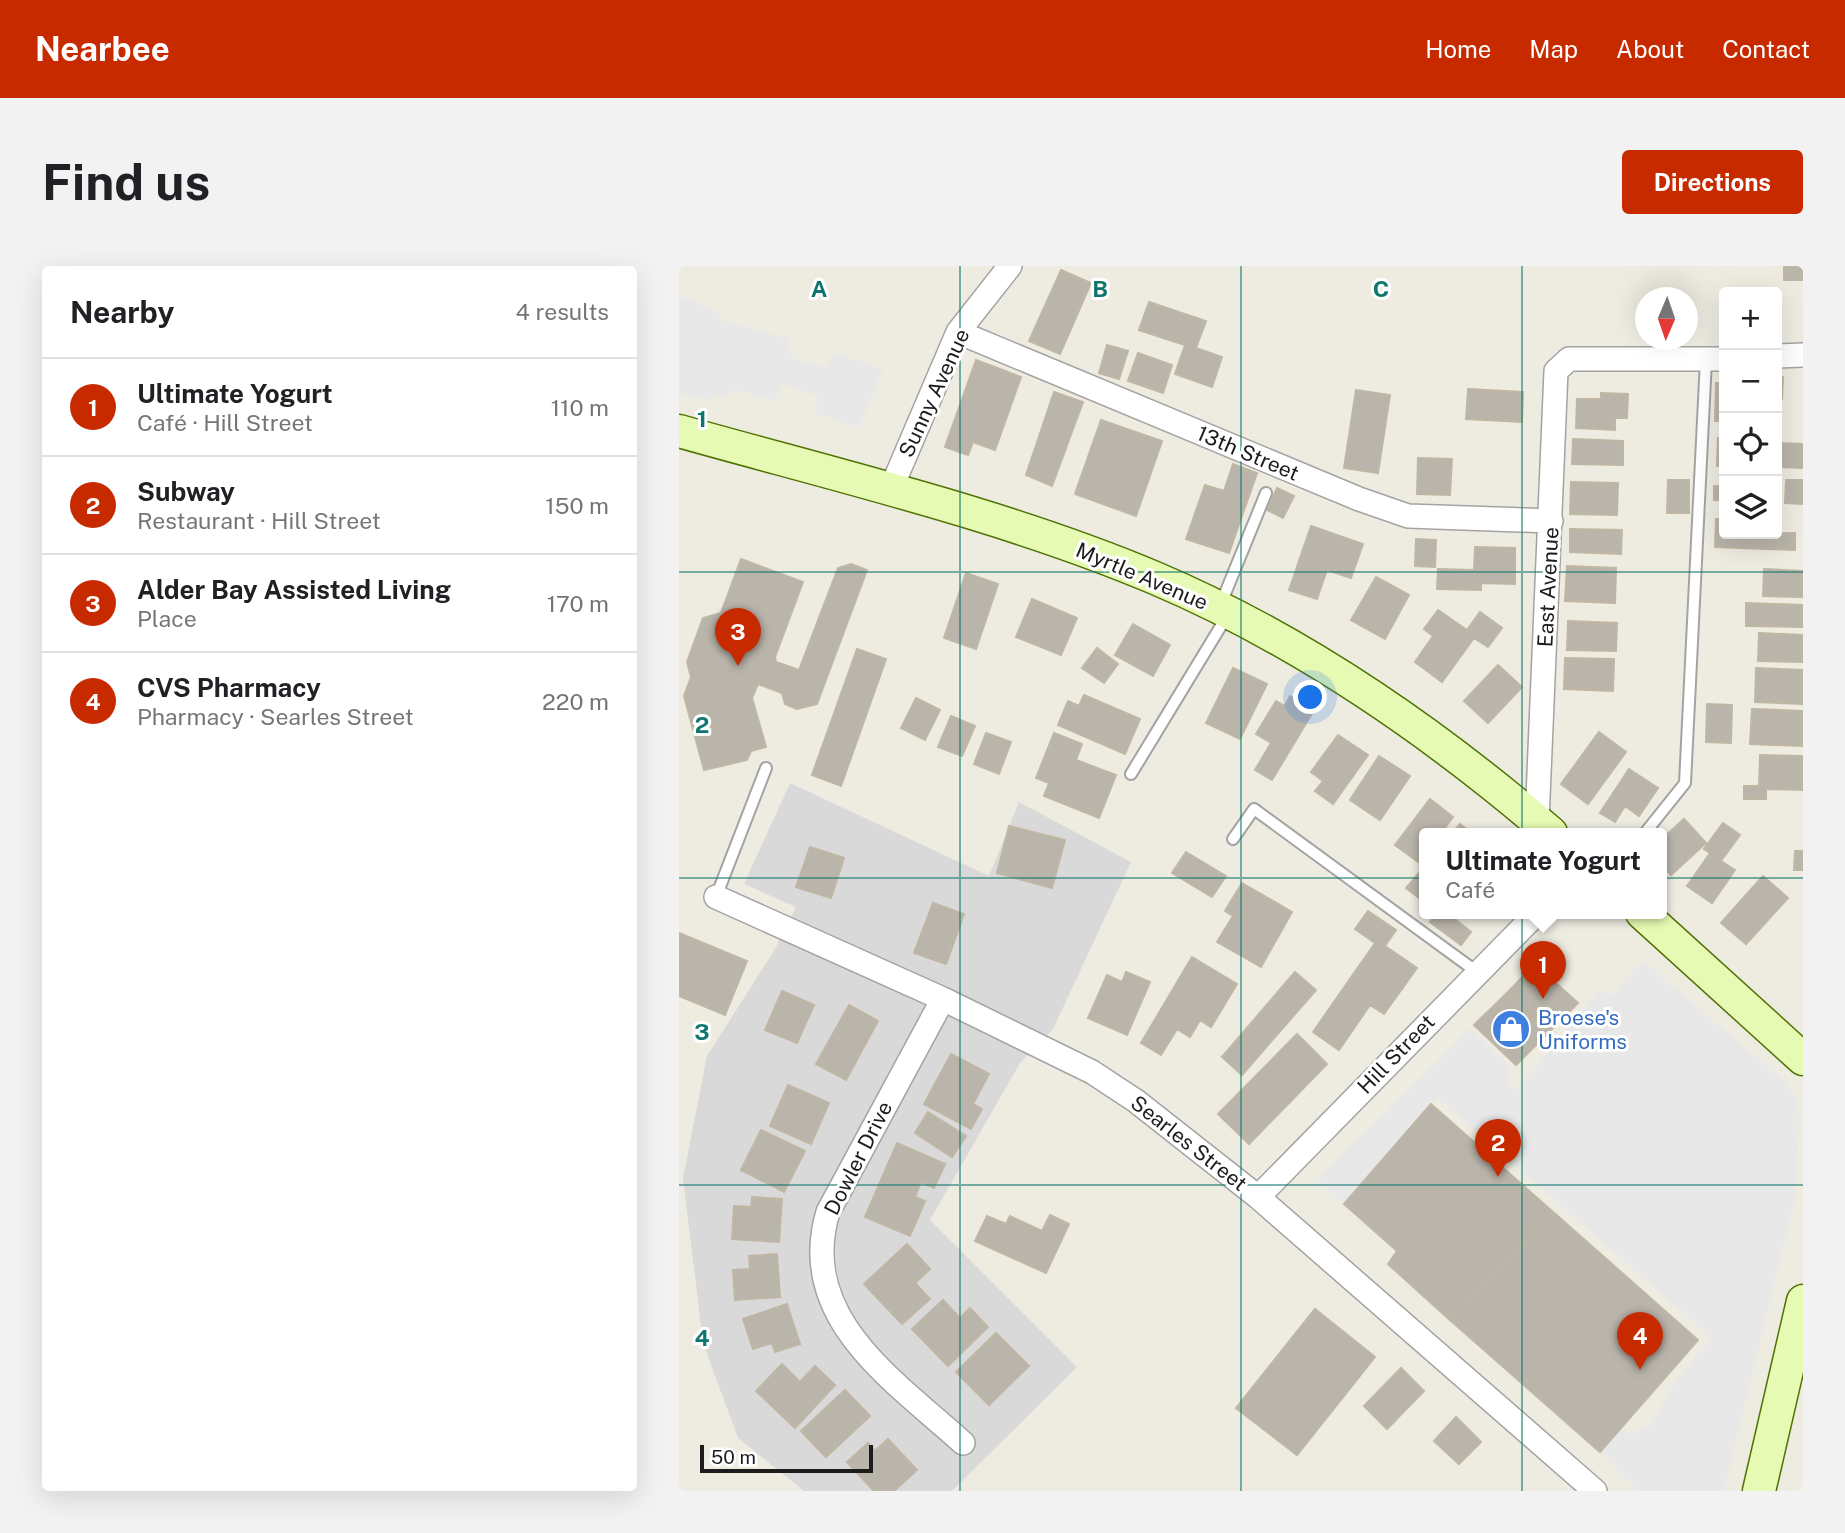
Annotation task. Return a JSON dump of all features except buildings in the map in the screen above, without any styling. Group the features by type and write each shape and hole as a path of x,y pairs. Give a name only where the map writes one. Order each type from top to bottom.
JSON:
{"main road":[{"name":"Myrtle Avenue","path":"679,431 1061,542 1156,579 1224,611 1346,678 1429,735 1544,827"},
{"path":"1650,919 1803,1059"},
{"path":"1759,1491 1803,1301"}],"street":[{"name":"Sunny Avenue","path":"890,491 958,332 1010,266"},
{"name":"13th Street","path":"958,332 1359,499 1408,516 1551,520"},
{"path":"1782,356 1803,355"},
{"name":"East Avenue","path":"1544,827 1553,382 1556,371 1569,359 1715,360"},
{"name":"Searles Street","path":"716,897 943,999 1093,1072 1177,1132 1258,1197 1595,1491"},
{"name":"Hill Street","path":"1258,1197 1531,919"},
{"name":"Dowler Drive","path":"943,999 828,1212 822,1247 831,1306 845,1331 890,1377 963,1443"}],"lane":[{"path":"1649,828 1685,783 1715,360"},
{"path":"1131,774 1224,611 1266,493"},
{"path":"716,897 766,768"},
{"path":"1233,839 1254,810 1477,972"}],"shaded area":[{"path":"679,296 716,310 723,321 790,339 788,350 794,359 827,368 834,353 883,369 859,428 816,413 818,396 781,384 775,401 732,389 727,399 713,395 710,401 679,393"},
{"path":"790,783 989,876 1019,802 1131,862 1053,1029 1020,1063 930,1220 1077,1367 952,1491 804,1491 738,1438 703,1343 683,1178 707,1056 775,949 796,907 744,884"},
{"path":"1642,960 1782,1079 1795,1095 1800,1116 1795,1198 1724,1491 1638,1491 1600,1452 1621,1428 1633,1435 1651,1424 1675,1381 1712,1338 1438,1098 1344,1204 1317,1180 1470,1028 1512,1069 1506,1085 1516,1091 1600,990 1613,995"}],"place":[{"name":"Alder Bay Assisted Living","path":"738,666"},
{"name":"Ultimate Yogurt","path":"1543,999"},
{"name":"Broese's Uniforms","path":"1511,1029"},
{"name":"Subway","path":"1498,1177"},
{"name":"CVS Pharmacy","path":"1640,1370"}]}
